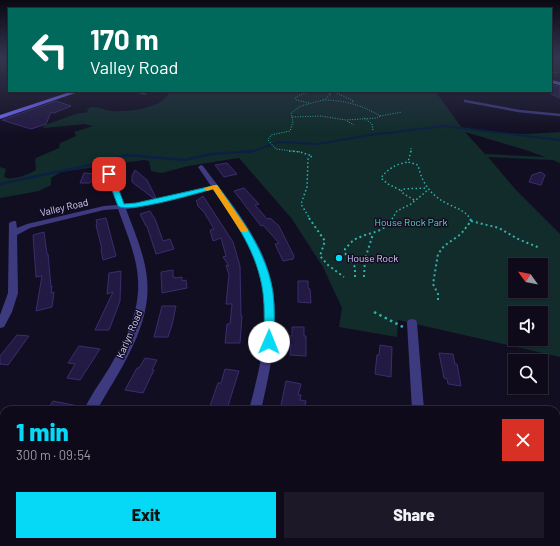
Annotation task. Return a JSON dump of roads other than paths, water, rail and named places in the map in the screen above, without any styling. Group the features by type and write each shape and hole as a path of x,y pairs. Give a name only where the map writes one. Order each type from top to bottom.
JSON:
{"main road":[{"path":"0,117 75,92"}],"street":[{"path":"137,92 145,94"},
{"path":"201,167 254,247 265,276 269,300 269,342 267,359 256,406"},
{"path":"109,174 121,206"},
{"name":"Valley Road","path":"14,233 27,226 104,208 136,206 215,187"},
{"name":"Karlyn Road","path":"92,406 128,341 137,320 142,302 143,286 141,267 121,206"},
{"path":"0,324 12,302 13,223"},
{"path":"412,328 418,406"}],"lane":[{"path":"465,101 519,111 560,115"}],"waterway":[{"path":"241,152 250,152 279,142 318,144 370,135 444,126 560,140"},
{"path":"0,184 90,165 127,155 184,160 212,154 252,151"}],"place":[{"name":"House Rock","path":"339,258"}],"park label":[{"name":"House Rock Park","path":"411,222"}]}
